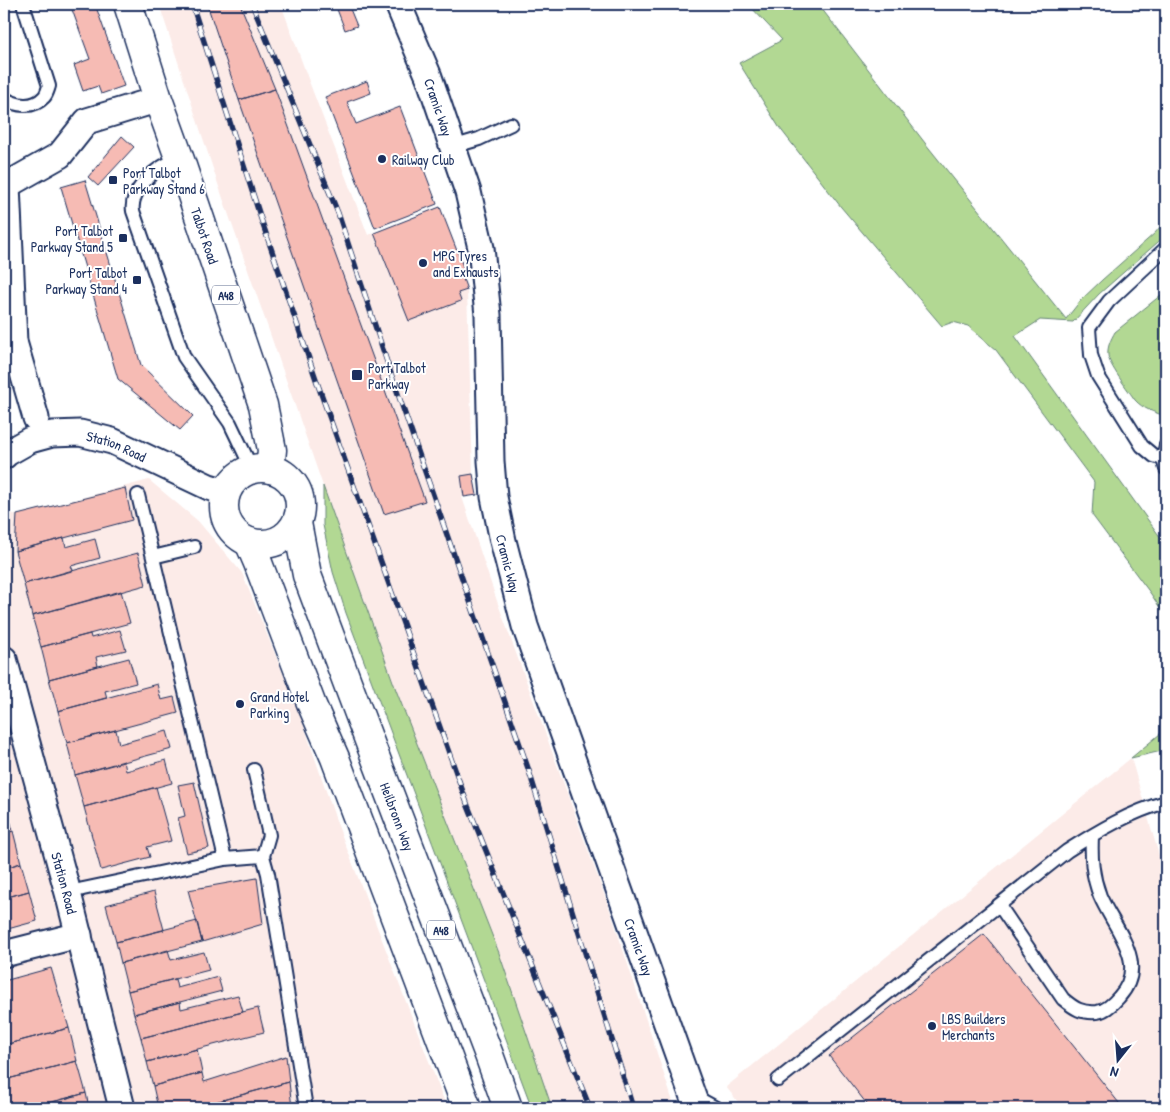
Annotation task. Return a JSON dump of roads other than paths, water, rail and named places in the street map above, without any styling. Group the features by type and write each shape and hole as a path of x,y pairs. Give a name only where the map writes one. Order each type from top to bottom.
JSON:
{"main road":[{"name":"Talbot Road","path":"128,4 158,99 263,405 272,450 261,469"},
{"path":"261,469 275,470 285,475 293,483 298,493 301,503 297,523 282,540 260,545 249,542 238,537 230,528 223,504 226,492 233,481 242,474 261,469"},
{"name":"Heilbronn Way","path":"297,523 310,584 508,1108"},
{"path":"249,542 311,703 335,758 467,1108"}],"street":[{"name":"Cramic Way","path":"398,4 429,77 468,192 481,248 488,315 491,461 494,497 503,540 526,626 695,1102"},
{"path":"36,418 9,351 5,182 60,155 87,121 146,103"},
{"name":"Station Road","path":"4,456 30,440 52,434 80,434 112,441 209,487 226,492"},
{"name":"Station Road","path":"4,659 68,893 122,1108"},
{"path":"4,954 79,935"}],"lane":[{"path":"4,98 19,105 36,103 45,96 49,86 23,4"},
{"path":"452,146 479,138 511,124"},
{"path":"180,160 164,166 140,186 133,200 133,211 184,357 261,469"},
{"path":"1165,464 1142,446 1098,376 1091,355 1089,328 1109,301 1166,248"},
{"path":"1165,464 1166,444"},
{"path":"138,495 225,859"},
{"path":"153,557 194,547"},
{"path":"254,770 269,835 263,856 268,874 306,1108"},
{"path":"778,1080 1067,851 1145,808 1166,802"},
{"path":"999,905 1058,992 1069,1004 1074,1008 1088,1012 1102,1011 1113,1004 1124,992 1132,969 1129,950 1100,896 1091,858 1092,836"},
{"path":"68,893 225,859 263,856"},
{"path":"695,1102 716,1108"}],"railway":[{"path":"192,4 261,219 318,385 468,806 590,1108"},
{"path":"252,4 338,213 388,365 529,771 633,1108"}],"place":[{"name":"Railway Club","path":"382,159"},
{"name":"Port Talbot Parkway Stand 6","path":"113,180"},
{"name":"Port Talbot Parkway Stand 5","path":"123,238"},
{"name":"MPG Tyres and Exhausts","path":"423,263"},
{"name":"Port Talbot Parkway Stand 4","path":"137,280"},
{"name":"Port Talbot Parkway","path":"357,375"},
{"name":"Grand Hotel Parking","path":"240,704"},
{"name":"LBS Builders Merchants","path":"932,1026"}]}
